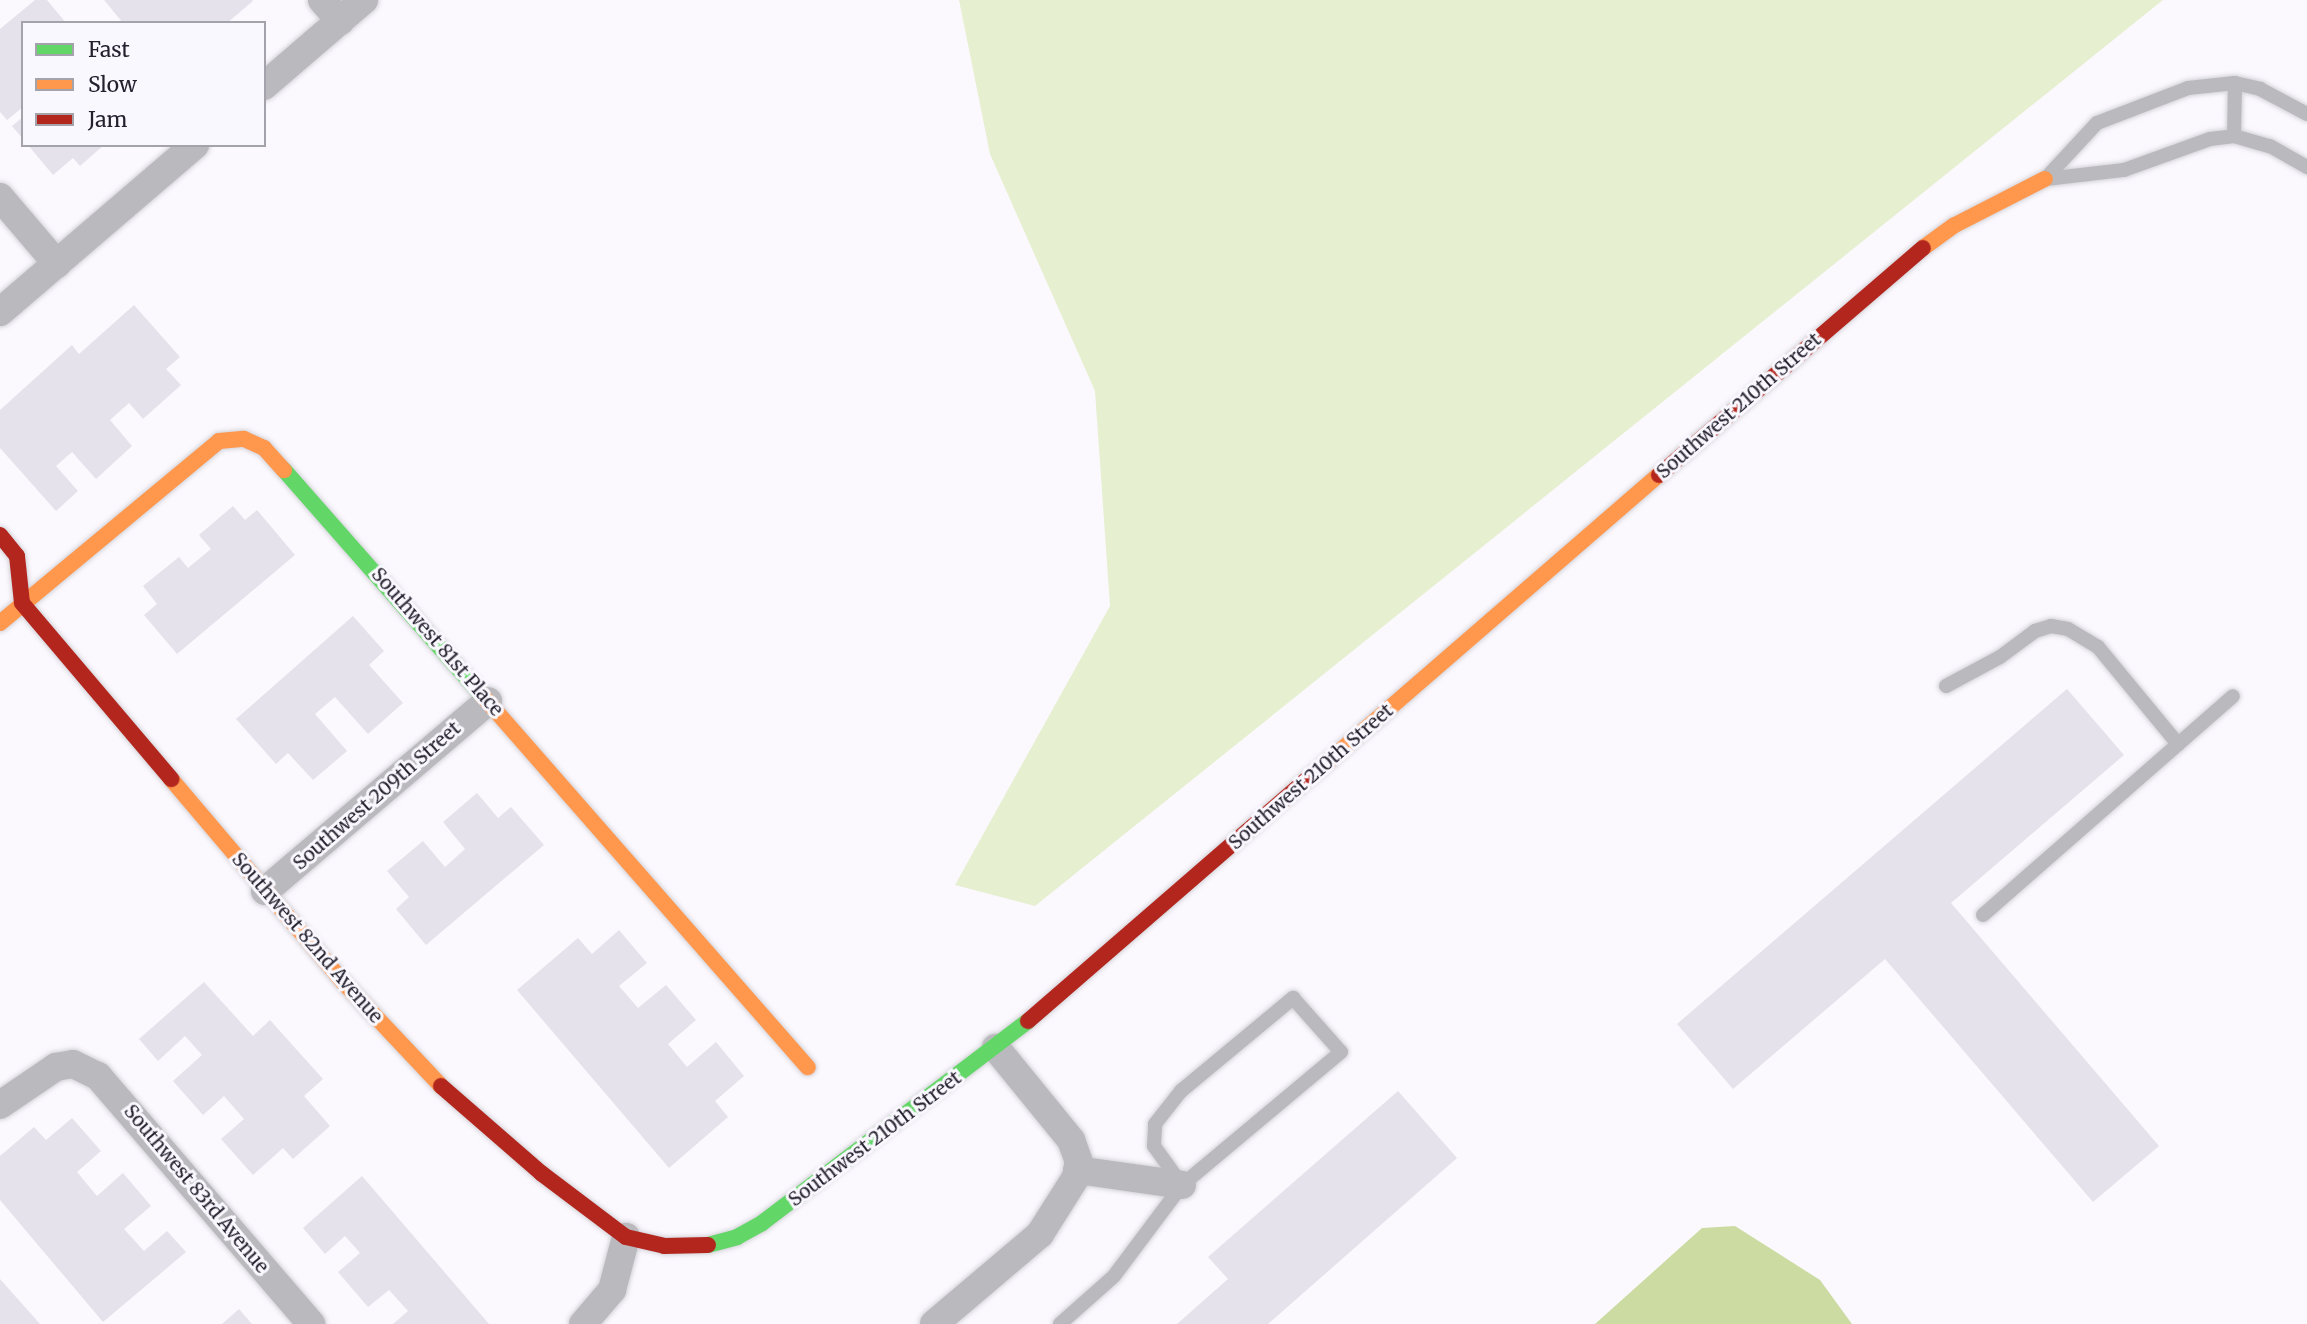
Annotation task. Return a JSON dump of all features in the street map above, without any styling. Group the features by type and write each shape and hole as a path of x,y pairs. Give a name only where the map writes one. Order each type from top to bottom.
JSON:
{"street":[{"path":"266,84 331,10 364,0"},
{"path":"0,312 193,147"},
{"name":"Southwest 210th Street","path":"626,1237 664,1246 700,1247 748,1231 996,1048 1912,257 1955,225 2045,179"},
{"path":"0,197 57,264"},
{"name":"Southwest 81st Place","path":"0,623 11,601 219,442 244,439 264,448 285,466 808,1067"},
{"path":"0,535 17,556 11,601"},
{"name":"Southwest 82nd Avenue","path":"11,601 265,891 440,1085 541,1173 626,1237"},
{"name":"Southwest 209th Street","path":"265,891 488,701"},
{"path":"934,1324 1040,1234 1067,1198 1077,1170 1072,1140 996,1048"},
{"name":"Southwest 83rd Avenue","path":"0,1105 41,1074 73,1064 111,1088 311,1324"},
{"path":"1077,1170 1182,1185"},
{"path":"583,1324 612,1290 626,1237"}],"lane":[{"path":"2045,179 2097,123 2109,116 2188,88 2235,83 2260,89 2307,114"},
{"path":"2234,136 2235,83"},
{"path":"2045,179 2124,170 2210,139 2234,136 2270,146 2307,167"},
{"path":"1946,686 2000,657 2035,631 2051,626 2068,629 2098,647 2178,744"},
{"path":"1983,915 2233,696"},
{"path":"1060,1324 1136,1252 1182,1185 1341,1052 1293,998 1181,1091 1155,1124 1154,1146 1182,1185"}],"shaded area":[{"path":"959,0 2163,0 1035,906 955,885 1110,606 1095,391 990,154"},
{"path":"1735,1226 1820,1280 1852,1324 1595,1324 1702,1228"}],"building":[{"path":"35,0 47,0 64,21 21,21 21,109 7,120 0,112 0,29"},
{"path":"104,0 253,1 229,21 121,21"},
{"path":"21,119 21,137 12,126"},
{"path":"30,147 102,147 80,166 73,158 53,175"},
{"path":"134,305 180,357 166,369 181,385 143,419 129,403 110,420 132,446 96,479 72,452 56,466 78,491 56,511 0,448 0,410 72,345 79,354"},
{"path":"233,506 245,520 257,510 295,555 177,654 144,615 157,604 143,586 179,557 188,568 211,549 199,535"},
{"path":"353,616 384,651 369,665 403,703 368,734 335,697 315,714 347,751 313,780 288,753 276,764 236,719"},
{"path":"2067,689 2124,755 1951,903 2159,1146 2093,1202 1885,959 1733,1089 1677,1024"},
{"path":"477,793 498,818 511,807 544,845 426,945 396,909 409,897 387,871 423,841 445,867 465,849 443,822"},
{"path":"619,930 647,963 619,986 638,1008 666,985 696,1020 668,1044 687,1067 716,1042 744,1076 715,1101 728,1117 669,1168 517,990 578,938 592,954"},
{"path":"204,982 253,1036 270,1020 323,1079 304,1096 330,1126 293,1159 283,1148 253,1175 221,1139 244,1119 224,1096 203,1115 173,1081 202,1055 185,1036 158,1061 139,1039"},
{"path":"1398,1091 1457,1158 1268,1324 1177,1324 1228,1279 1208,1257"},
{"path":"72,1118 101,1151 77,1172 97,1196 123,1173 151,1206 124,1229 144,1251 167,1231 186,1252 103,1322 0,1200 0,1156 34,1127 46,1140"},
{"path":"362,1176 489,1324 393,1324 408,1311 389,1290 368,1307 338,1272 360,1253 345,1236 325,1254 303,1228"},
{"path":"0,1279 40,1324 0,1324"},
{"path":"239,1309 252,1324 222,1324"}],"traffic: fast":[{"path":"284,470 481,694"},
{"path":"708,1245 737,1237 762,1223 1028,1021"}],"traffic: slow":[{"path":"1923,248 1955,225 2045,179"},
{"path":"0,623 219,441 244,439 264,448 284,470"},
{"path":"1310,777 1659,475"},
{"path":"481,694 808,1067"},
{"path":"171,779 345,984 441,1086"}],"traffic: jam":[{"path":"1659,475 1923,248"},
{"path":"0,535 17,556 22,603 171,779"},
{"path":"1028,1021 1310,777"},
{"path":"441,1086 541,1173 626,1237 664,1246 708,1245"}]}
